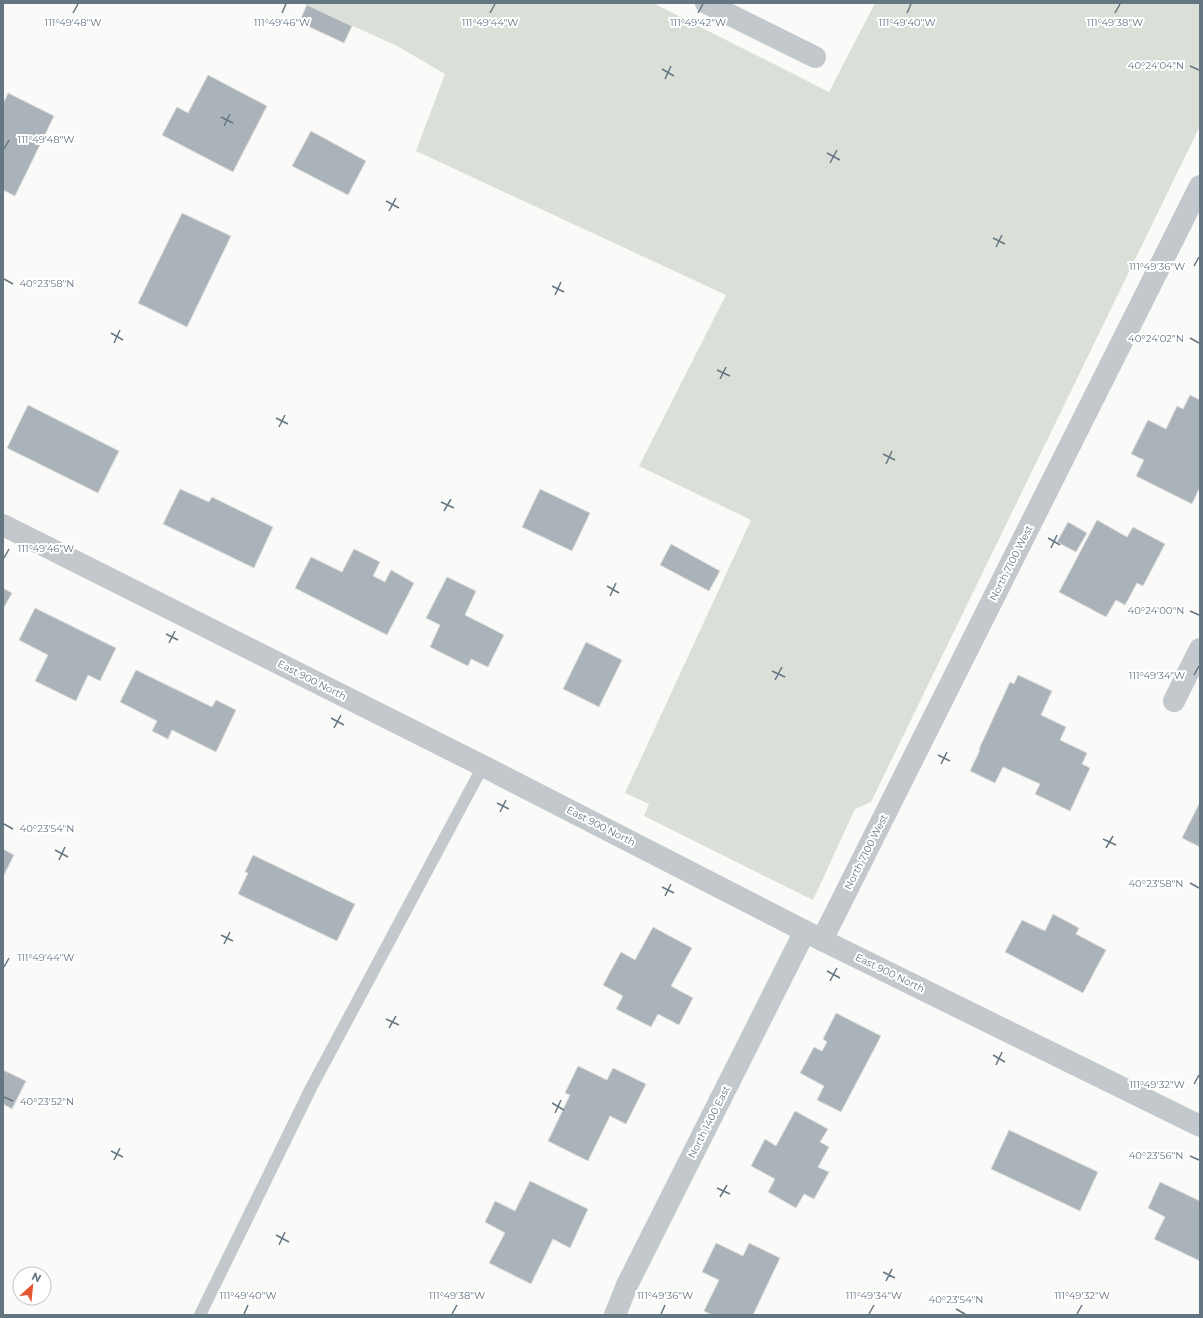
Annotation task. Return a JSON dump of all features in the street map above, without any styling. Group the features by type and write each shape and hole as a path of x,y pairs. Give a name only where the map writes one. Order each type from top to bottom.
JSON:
{"street":[{"path":"706,3 815,57"},
{"name":"North 7100 West","path":"814,935 1200,186"},
{"name":"East 900 North","path":"3,525 483,766 814,935 1200,1126"},
{"path":"1174,701 1200,649"},
{"name":"North 1400 East","path":"615,1315 631,1278 814,935"}],"lane":[{"path":"200,1315 311,1088 483,766"}],"shaded area":[{"path":"302,3 653,3 829,92 875,3 1200,3 1200,126 871,802 855,809 813,900 644,816 649,804 625,793 751,520 639,466 726,295 416,151 445,74 397,46"}],"building":[{"path":"307,5 352,26 344,43 299,22"},
{"path":"208,75 267,106 233,172 162,135 177,107 188,113"},
{"path":"8,93 54,116 15,196 3,190 3,104"},
{"path":"311,131 366,161 348,195 292,166"},
{"path":"182,213 231,236 187,327 138,303"},
{"path":"1190,395 1200,400 1200,487 1192,504 1136,476 1144,460 1131,454 1148,420 1166,429 1177,406 1183,409"},
{"path":"28,405 119,451 98,493 7,448"},
{"path":"180,489 209,502 212,497 273,527 254,568 163,524"},
{"path":"540,489 590,513 572,551 522,527"},
{"path":"1097,520 1127,537 1133,527 1165,544 1143,586 1137,583 1125,605 1116,600 1106,617 1059,592"},
{"path":"1068,522 1087,533 1076,552 1057,542"},
{"path":"671,544 720,571 709,591 660,565"},
{"path":"354,549 380,562 373,576 385,582 391,570 414,583 387,635 295,588 311,557 342,572"},
{"path":"447,577 476,591 465,615 504,635 488,667 471,659 468,666 430,647 440,625 426,618"},
{"path":"3,588 12,593 3,609"},
{"path":"35,608 116,648 100,681 88,675 76,701 35,681 48,655 19,640"},
{"path":"586,642 622,660 599,707 563,689"},
{"path":"136,670 212,707 216,700 236,710 216,752 172,730 168,739 152,731 157,721 120,702"},
{"path":"1018,675 1052,691 1041,715 1066,727 1060,740 1087,753 1082,764 1090,768 1070,811 1035,794 1040,784 1003,767 995,783 970,771 1010,682 1014,684"},
{"path":"1200,802 1200,847 1182,838"},
{"path":"3,849 14,855 3,877"},
{"path":"253,855 355,904 337,941 238,894 248,873 245,872"},
{"path":"1053,914 1079,928 1076,934 1106,950 1083,993 1005,952 1022,920 1045,931"},
{"path":"653,927 692,948 671,986 693,998 679,1025 658,1014 651,1027 616,1009 623,996 603,985 621,952 635,960"},
{"path":"836,1013 881,1036 841,1112 817,1100 824,1086 800,1073 814,1047 822,1051 827,1042 823,1039"},
{"path":"578,1066 607,1080 613,1068 646,1084 626,1124 610,1116 588,1161 548,1141 570,1095 565,1093"},
{"path":"3,1070 26,1081 12,1109 3,1104"},
{"path":"795,1111 828,1129 820,1142 829,1147 818,1167 829,1172 814,1199 804,1194 796,1208 768,1192 775,1179 751,1166 765,1139 776,1146"},
{"path":"1009,1130 1098,1172 1080,1211 991,1169"},
{"path":"530,1181 588,1209 570,1248 553,1239 531,1284 489,1263 505,1233 485,1222 495,1201 515,1211"},
{"path":"1160,1182 1200,1201 1200,1261 1154,1239 1165,1217 1148,1208"},
{"path":"716,1243 743,1256 749,1243 780,1258 753,1315 712,1315 704,1311 719,1280 702,1272"}]}
